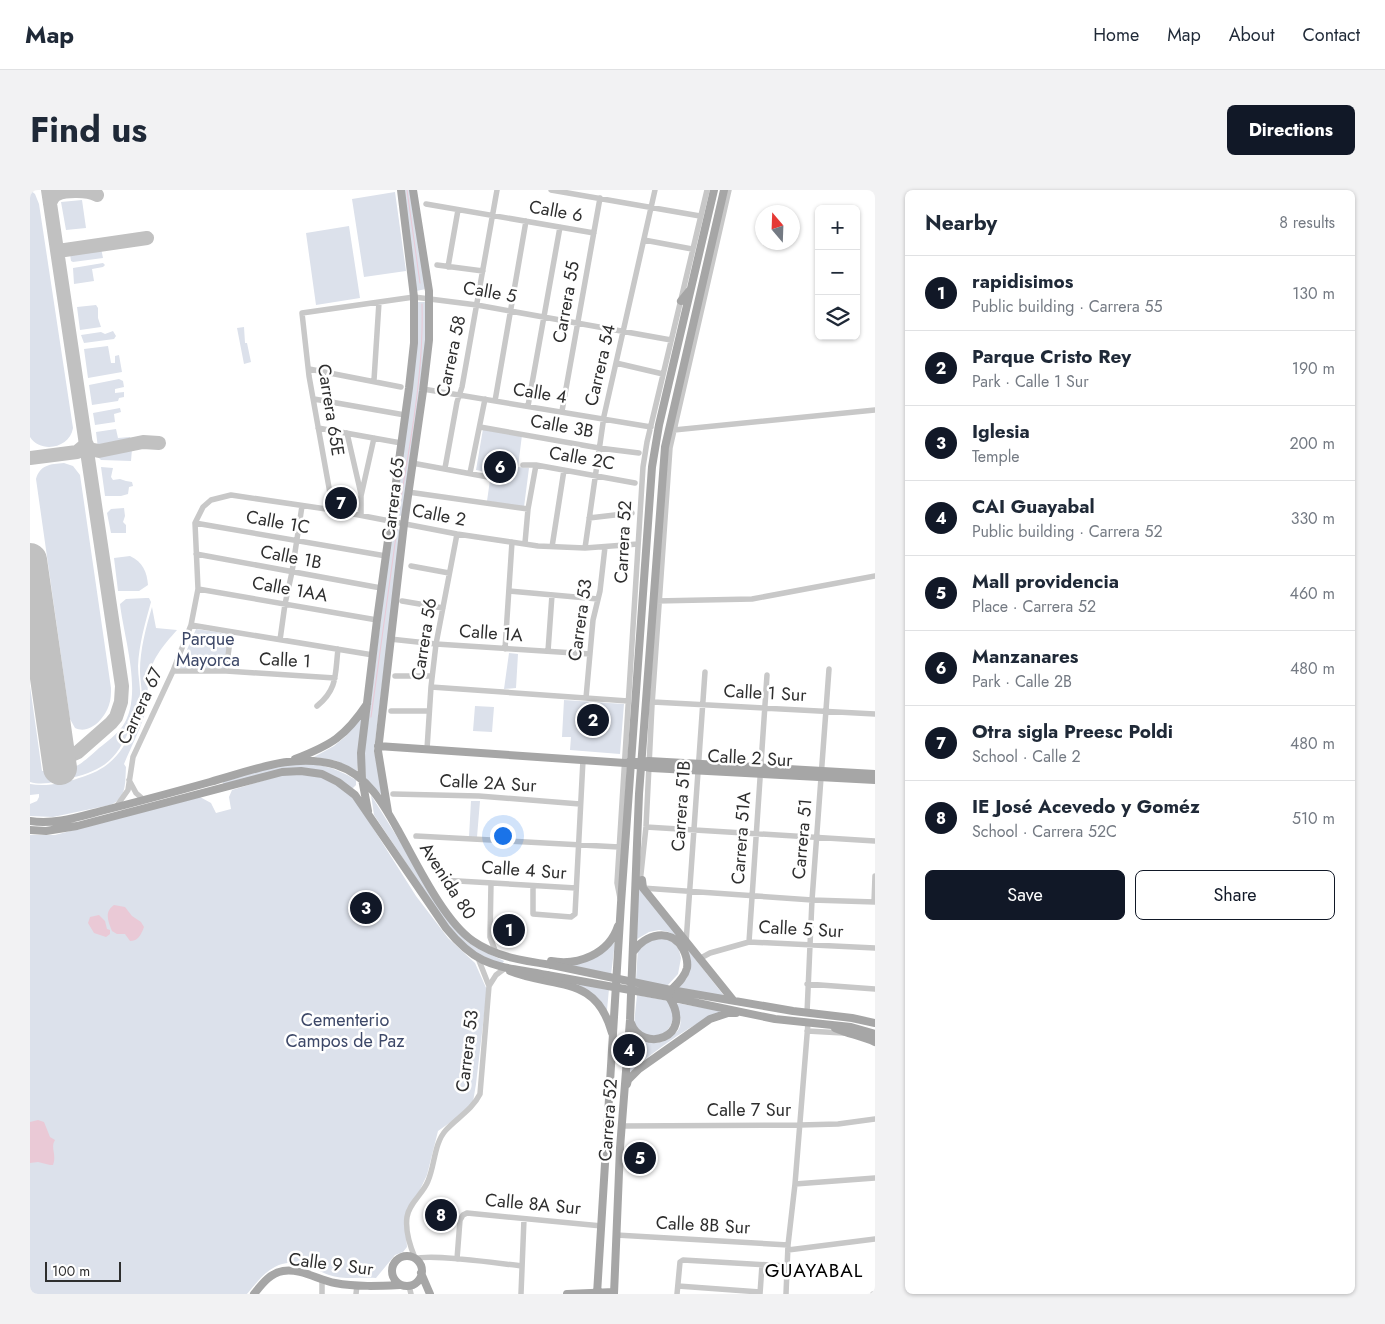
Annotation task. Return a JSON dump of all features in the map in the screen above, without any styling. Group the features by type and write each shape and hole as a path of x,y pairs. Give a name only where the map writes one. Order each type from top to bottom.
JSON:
{"main road":[{"name":"Carrera 65","path":"368,811 359,777 381,588 414,343 414,297 401,190"},
{"name":"Carrera 65","path":"388,812 378,763 378,746 408,492 429,340 429,298 413,190"},
{"name":"Carrera 52","path":"597,1293 614,1043 621,903 629,815 637,632 655,444 714,190"},
{"name":"Carrera 52","path":"614,1293 624,1090 630,1020 632,953 640,885 645,764 657,601 665,447 716,233 724,190"},
{"path":"681,301 691,288"},
{"path":"641,499 650,507"},
{"path":"288,762 326,746 341,736 356,721 368,702"},
{"name":"Calle 2 Sur","path":"378,746 760,771 875,774"},
{"name":"Avenida 80","path":"30,821 66,820 255,769 288,762 322,762 338,766 359,777 379,798 426,880 459,930 484,948 522,961 552,965 808,1027 830,1025 850,1027 875,1034"},
{"name":"Avenida 80","path":"30,830 46,831 76,826 282,772 301,771 322,774 331,777 351,792 368,811 446,928 462,946 490,965 547,975 872,1021"},
{"name":"Calle 2 Sur","path":"822,774 875,780"},
{"path":"351,792 356,790 359,785 359,777"},
{"path":"621,820 629,815"},
{"path":"640,885 733,1000"},
{"path":"500,954 523,956 558,963 575,962 588,958 606,946 616,934 620,919"},
{"path":"630,1020 633,1028 641,1035 655,1039 668,1035 673,1030 677,1019 670,993 687,968 685,953 681,945 669,936 654,935 645,939 638,944 632,953"},
{"path":"504,968 520,975 569,985 591,996 604,1012 614,1043"},
{"path":"624,1090 628,1080 639,1069 710,1019 728,1014 749,1014"},
{"path":"830,1025 847,1034 863,1037 875,1042"},
{"path":"413,1258 421,1266 429,1292 400,1285 395,1280 392,1272 394,1264 398,1259 413,1258"},
{"name":"Calle 9 Sur","path":"254,1294 268,1278 277,1272 286,1270 296,1271 357,1290 382,1285 400,1285"},
{"name":"Calle 9 Sur","path":"382,1285 392,1272"},
{"path":"411,1288 422,1273"},
{"path":"567,1294 614,1293"}],"street":[{"name":"Carrera 58","path":"445,468 498,190"},
{"path":"551,190 700,216"},
{"name":"Carrera 54","path":"585,548 604,419 655,190"},
{"name":"Carrera 52","path":"621,903 617,886 621,820 630,763 628,701 637,632 638,544 643,466 707,190"},
{"name":"Carrera 52","path":"662,512 670,448 716,233 729,190"},
{"name":"Carrera 55","path":"562,411 600,198"},
{"name":"Calle 6","path":"426,204 594,233"},
{"path":"448,267 458,210"},
{"path":"495,400 526,222"},
{"path":"528,406 560,227"},
{"path":"644,240 692,249"},
{"path":"437,265 483,271"},
{"name":"Calle 5","path":"302,313 414,297 429,298 671,340"},
{"path":"374,380 379,302"},
{"name":"Carrera 65E","path":"302,313 318,428 333,510"},
{"path":"616,363 663,374"},
{"path":"309,369 401,386"},
{"name":"Calle 4","path":"423,389 651,427"},
{"path":"314,399 405,415"},
{"path":"470,473 485,400"},
{"path":"674,430 875,410"},
{"name":"Calle 3B","path":"480,427 599,448 639,452"},
{"path":"318,428 401,443"},
{"path":"347,433 361,496 361,515"},
{"path":"361,496 374,438"},
{"path":"412,463 488,477"},
{"name":"Calle 2C","path":"523,465 536,465 635,483"},
{"path":"525,543 528,509 536,465"},
{"path":"552,547 564,470"},
{"path":"408,492 528,509"},
{"name":"Calle 2","path":"206,502 218,497 231,495 333,510 457,534 552,547 585,548 638,544"},
{"name":"Carrera 67","path":"116,807 126,796 133,757 173,671 191,625 198,589 195,523 206,502"},
{"path":"280,640 302,506"},
{"path":"589,518 632,513"},
{"name":"Calle 1C","path":"195,523 386,556"},
{"name":"Carrera 56","path":"427,749 436,644 457,534"},
{"path":"505,649 512,542"},
{"name":"Carrera 53","path":"586,698 594,611 598,599 605,547"},
{"name":"Calle 1B","path":"196,554 381,588"},
{"path":"410,566 450,573"},
{"path":"657,601 752,598 875,576"},
{"name":"Calle 1AA","path":"198,589 377,620"},
{"path":"509,591 598,599"},
{"path":"548,651 552,595"},
{"path":"402,601 443,608"},
{"path":"191,625 373,655"},
{"path":"226,671 231,633"},
{"name":"Calle 1A","path":"390,639 436,644 590,654"},
{"path":"317,706 330,694 335,678 338,649"},
{"name":"Carrera 52","path":"640,885 646,827 645,764 652,702 652,658"},
{"name":"Carrera 51","path":"807,1013 809,944 829,669"},
{"name":"Calle 1","path":"173,671 226,671 335,678"},
{"name":"Carrera 51B","path":"686,943 705,672"},
{"path":"395,676 432,676"},
{"name":"Carrera 51A","path":"750,942 767,676"},
{"path":"431,687 628,701"},
{"name":"Calle 1 Sur","path":"652,702 875,714"},
{"path":"391,711 429,711"},
{"path":"533,886 532,911 536,915 570,917 575,914 583,760"},
{"path":"129,779 136,793 144,800"},
{"name":"Calle 2A Sur","path":"393,794 479,796 580,804"},
{"path":"646,827 875,841"},
{"path":"416,836 619,847"},
{"path":"640,885 690,891 812,900 874,902 875,876"},
{"name":"Calle 4 Sur","path":"440,880 576,888"},
{"path":"491,883 490,937 500,954"},
{"name":"Calle 5 Sur","path":"699,959 710,953 750,942 875,948"},
{"name":"Carrera 53","path":"413,1258 406,1223 410,1206 428,1182 441,1138 445,1131 470,1110 480,1094 489,986 478,958"},
{"path":"489,986 496,975 504,968"},
{"path":"807,984 875,989"},
{"path":"786,1294 788,1248 808,1027 847,1034"},
{"name":"Calle 7 Sur","path":"622,1126 838,1124 875,1119"},
{"path":"795,1184 875,1178"},
{"name":"Calle 8A Sur","path":"457,1259 460,1220 462,1215 467,1213 602,1226"},
{"path":"521,1294 524,1219"},
{"name":"Calle 8B Sur","path":"616,1235 788,1248"},
{"path":"788,1248 875,1239"},
{"path":"413,1258 457,1259 522,1266"},
{"path":"677,1294 681,1260 787,1266"},
{"path":"678,1286 760,1293 762,1265"},
{"path":"322,1279 322,1294"}],"green space":[{"path":"30,190 35,194 39,204 73,428 67,440 61,444 48,447 41,446 30,437"},
{"path":"403,190 411,190 426,289 416,291"},
{"path":"395,192 406,271 364,277 352,199"},
{"path":"82,200 86,228 66,230 61,202"},
{"path":"349,226 360,298 316,305 306,233"},
{"path":"101,248 103,258 71,261 71,252"},
{"path":"103,263 105,265 103,267 92,269 94,281 74,284 73,268"},
{"path":"416,302 426,302 425,351 403,516 394,515"},
{"path":"96,305 101,327 80,330 77,307"},
{"path":"244,327 245,343 247,343 251,362 244,364 237,328"},
{"path":"113,331 116,336 114,339 84,343 81,335 101,332 105,334"},
{"path":"108,346 111,363 115,363 115,356 119,355 122,372 88,378 84,349"},
{"path":"119,379 123,381 124,387 115,389 115,393 124,392 124,397 119,398 118,401 92,405 89,385"},
{"path":"120,408 121,412 114,414 115,422 95,425 93,413"},
{"path":"116,429 118,438 130,437 131,440 98,448 96,432"},
{"path":"483,429 522,435 518,467 529,468 524,507 487,501 491,473 476,470"},
{"path":"130,447 132,449 131,461 101,460 99,458 102,454"},
{"path":"64,463 73,466 80,475 111,688 110,703 104,715 96,724 81,730 75,728 70,719 36,479 40,471 46,466"},
{"path":"101,467 113,468 111,477 113,480 120,479 132,482 133,486 129,487 128,494 105,496"},
{"path":"124,508 125,516 123,522 126,525 126,533 111,533 107,513 111,509"},
{"path":"392,528 401,530 374,750 383,796 366,780 364,756"},
{"path":"130,556 144,568 148,585 139,591 118,591 114,558"},
{"path":"149,598 151,602 139,658 139,703 126,737 116,754 102,766 83,775 51,783 30,782 30,686 42,771 68,769 79,765 117,733 128,715 132,700 131,667 120,604 126,599"},
{"path":"152,607 156,628 177,630 162,648 151,667 148,683 148,703 140,728 124,764 126,767 124,789 120,799 110,805 53,817 30,816 30,804 37,801 39,794 30,795 30,784 55,784 90,774 107,765 125,743 139,711 141,701 141,655"},
{"name":"Parque Mayorca","path":"196,629 229,634 224,670 179,668"},
{"path":"509,653 518,654 516,688 504,689"},
{"path":"564,700 624,704 620,754 570,750 571,737 562,737"},
{"path":"475,706 494,707 492,732 473,731"},
{"path":"364,713 357,772 337,761 314,757 334,746 346,736"},
{"path":"299,763 335,769 356,780 356,785 352,789 328,774 308,768 300,768 224,786 222,780 281,765"},
{"name":"Cementerio Campos de Paz","path":"282,775 311,775 327,779 347,791 359,806 416,896 448,938 475,963 487,990 473,1102 455,1119 438,1131 427,1175 405,1221 407,1247 403,1252 395,1255 376,1278 334,1277 304,1264 292,1262 269,1270 247,1294 30,1294 30,835 55,835 200,797 211,803 216,813 231,809 229,797 232,790"},
{"path":"371,795 445,914 466,941 504,961 502,965 481,958 466,947 449,927 374,815"},
{"path":"471,801 480,801 477,837 469,837"},
{"path":"638,890 641,890 725,997 678,988 687,978 689,970 675,936 669,932 659,930 649,932 637,939"},
{"path":"662,937 674,943 679,950 681,958 678,974 667,986 636,980 638,947"},
{"path":"615,942 611,975 565,966 599,955"},
{"path":"575,983 609,989 607,1010 590,992"},
{"path":"637,995 669,1001 673,1014 670,1027 666,1032 654,1036 646,1035 634,1024"},
{"path":"676,1003 722,1011 672,1040 626,1076 632,1032 645,1041 655,1043 670,1037 680,1026 680,1017"}],"shaded area":[{"path":"114,905 125,907 132,916 141,922 144,927 137,939 130,941 125,934 117,934 112,931 108,914"},
{"path":"99,915 105,921 107,929 110,930 110,934 106,937 94,933 88,923 90,917"},
{"path":"38,1120 44,1122 50,1137 55,1140 53,1146 53,1165 38,1162 30,1163 30,1122"}],"waterway":[{"path":"407,190 420,283"},
{"path":"399,510 419,382 422,304"},
{"path":"371,717 397,529"}],"taxiway":[{"path":"48,190 122,686 121,702 116,717 111,723 78,752 69,756 64,755 57,748"},
{"path":"50,204 57,194 71,191 83,191 97,195"},
{"path":"58,251 147,238"},
{"path":"30,458 77,452 86,443 89,449 99,451 143,442 159,443"}],"runway":[{"path":"30,560 60,768"}],"place":[{"name":"Manzanares","path":"500,467"},
{"name":"Otra sigla Preesc Poldi","path":"341,503"},
{"name":"Parque Cristo Rey","path":"593,720"},
{"name":"Iglesia","path":"366,908"},
{"name":"rapidisimos","path":"509,930"},
{"name":"CAI Guayabal","path":"629,1050"},
{"name":"Mall providencia","path":"640,1158"},
{"name":"IE José Acevedo y Goméz","path":"441,1215"}],"district":[{"name":"GUAYABAL","path":"814,1270"}]}
